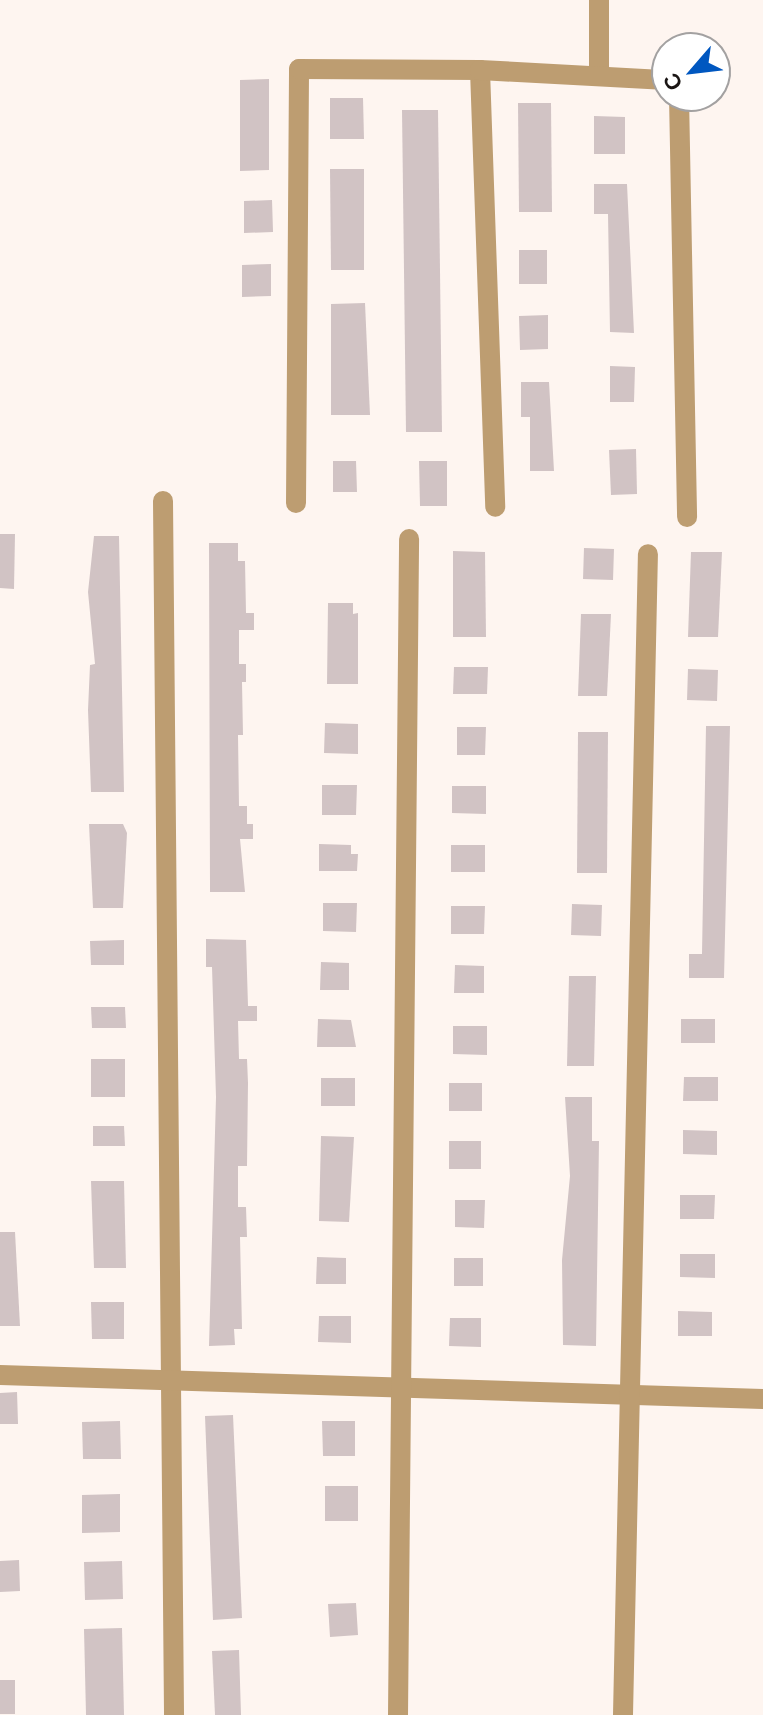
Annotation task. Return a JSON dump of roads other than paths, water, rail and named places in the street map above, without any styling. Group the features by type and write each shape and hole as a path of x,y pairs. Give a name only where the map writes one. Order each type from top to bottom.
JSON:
{"street":[{"path":"599,0 599,74"},
{"path":"296,503 299,69 480,70 651,79"},
{"path":"480,70 495,507"},
{"path":"679,112 687,517"},
{"path":"163,501 168,1383 174,1715"},
{"path":"398,1715 398,1390 409,539"},
{"path":"623,1715 648,554"},
{"path":"0,1375 168,1383 763,1399"}]}
